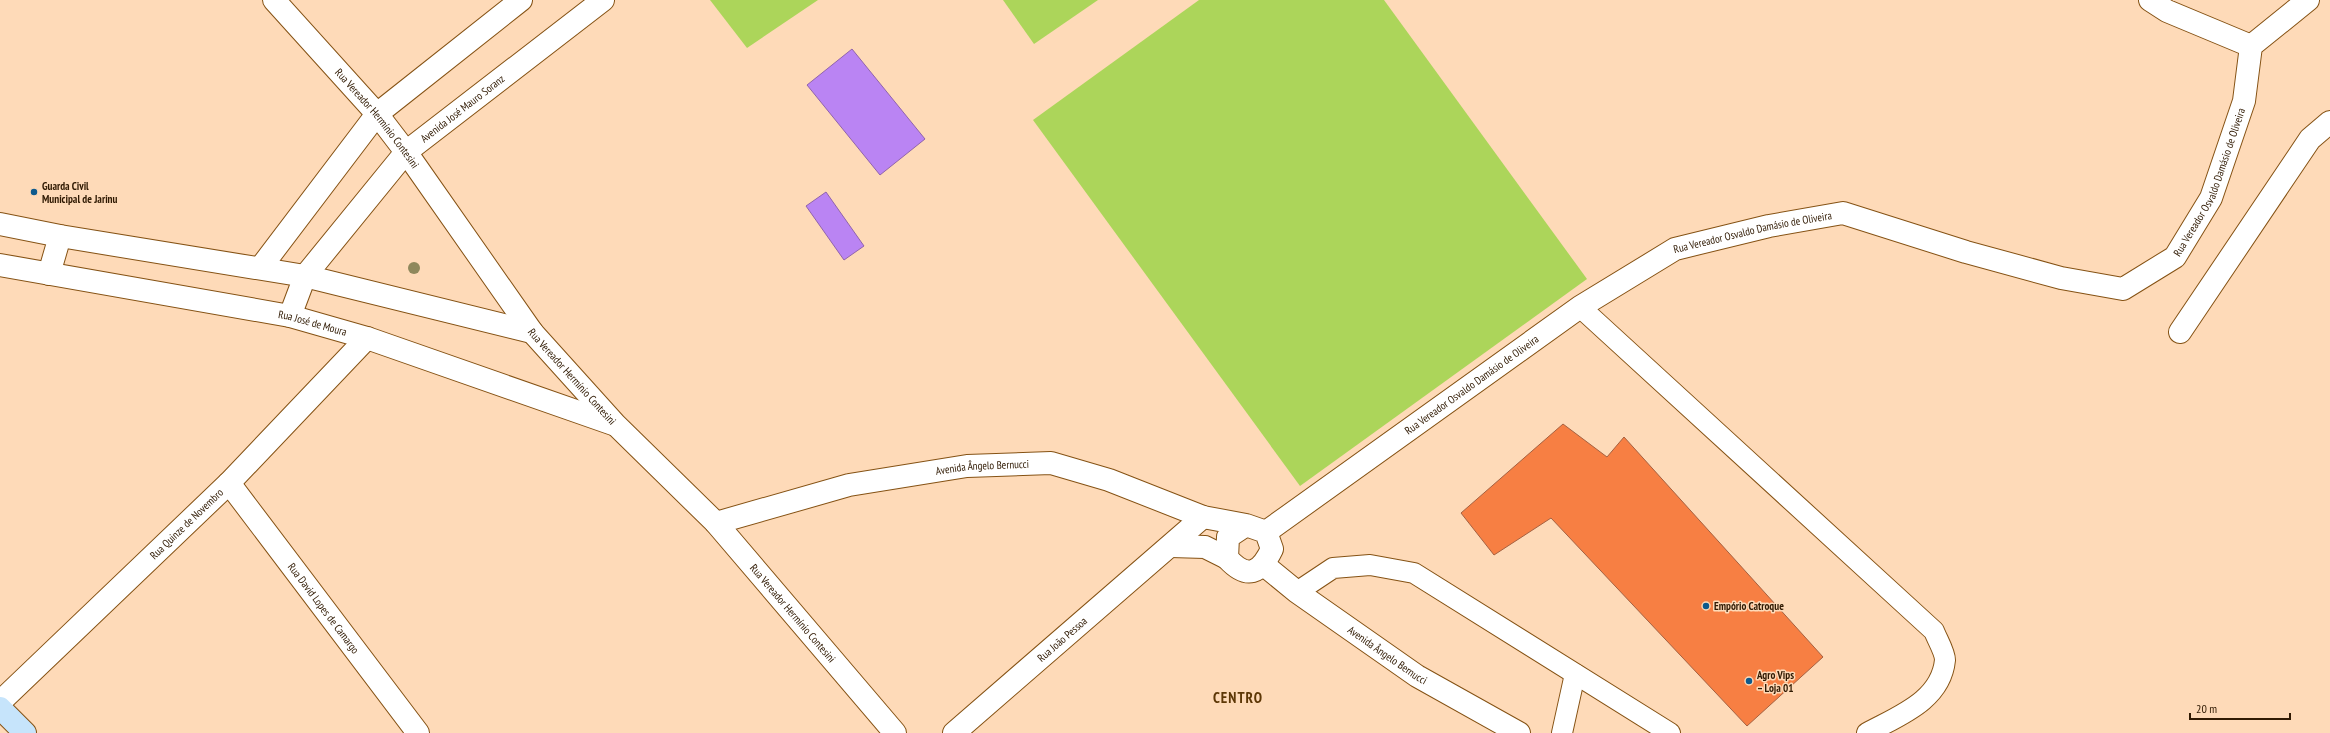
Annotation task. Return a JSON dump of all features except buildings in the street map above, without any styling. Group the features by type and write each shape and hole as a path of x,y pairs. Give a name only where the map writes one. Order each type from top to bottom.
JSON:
{"main road":[{"path":"0,708 25,733"}],"street":[{"name":"Rua Vereador Hermínio Contesini","path":"274,0 377,114 406,152 532,332 615,424 716,524 895,733"},
{"path":"261,267 377,114 521,0"},
{"name":"Avenida José Mauro Soranz","path":"290,316 305,276 406,152 603,0"},
{"path":"2150,0 2167,11 2251,46 2308,0"},
{"name":"Rua Vereador Osvaldo Damásio de Oliveira","path":"1256,529 1580,306 1675,249 1769,226 1843,213 1966,252 2061,278 2123,289 2175,257 2212,198 2244,101 2251,46"},
{"path":"2180,332 2310,139 2330,122"},
{"path":"0,224 60,236 261,267 305,276 532,332"},
{"path":"49,274 60,236"},
{"name":"Rua José de Moura","path":"0,265 290,316 367,338 615,424"},
{"name":"Rua Quinze de Novembro","path":"0,702 228,483 367,338"},
{"name":"Avenida Ângelo Bernucci","path":"716,524 849,485 968,466 1051,463 1109,480 1203,517 1256,529"},
{"name":"Rua David Lopes de Camargo","path":"228,483 418,733"},
{"name":"Rua João Pessoa","path":"954,733 1203,517"},
{"path":"1171,546 1206,547 1227,558 1237,569 1251,572 1264,565 1272,549 1256,529 1228,537 1227,558"},
{"name":"Avenida Ângelo Bernucci","path":"1264,565 1297,592 1417,676 1519,733"}],"lane":[{"path":"1580,306 1934,631 1945,659 1938,685 1920,703 1867,733"},
{"path":"1297,592 1333,568 1370,565 1414,573 1670,733"},
{"path":"1562,733 1575,674"}],"green space":[{"path":"710,0 818,0 747,48"},
{"path":"1003,0 1098,0 1034,44"},
{"path":"1199,0 1384,0 1587,279 1300,486 1033,120"}],"shaded area":[{"path":"852,49 925,139 880,175 807,85"},
{"path":"826,192 864,246 844,260 806,206"}],"place":[{"name":"Guarda Civil Municipal de Jarinu","path":"34,192"},
{"name":"Empório Catroque","path":"1706,606"},
{"name":"Agro Vips – Loja 01","path":"1749,681"}],"district":[{"name":"CENTRO","path":"1238,697"}]}
